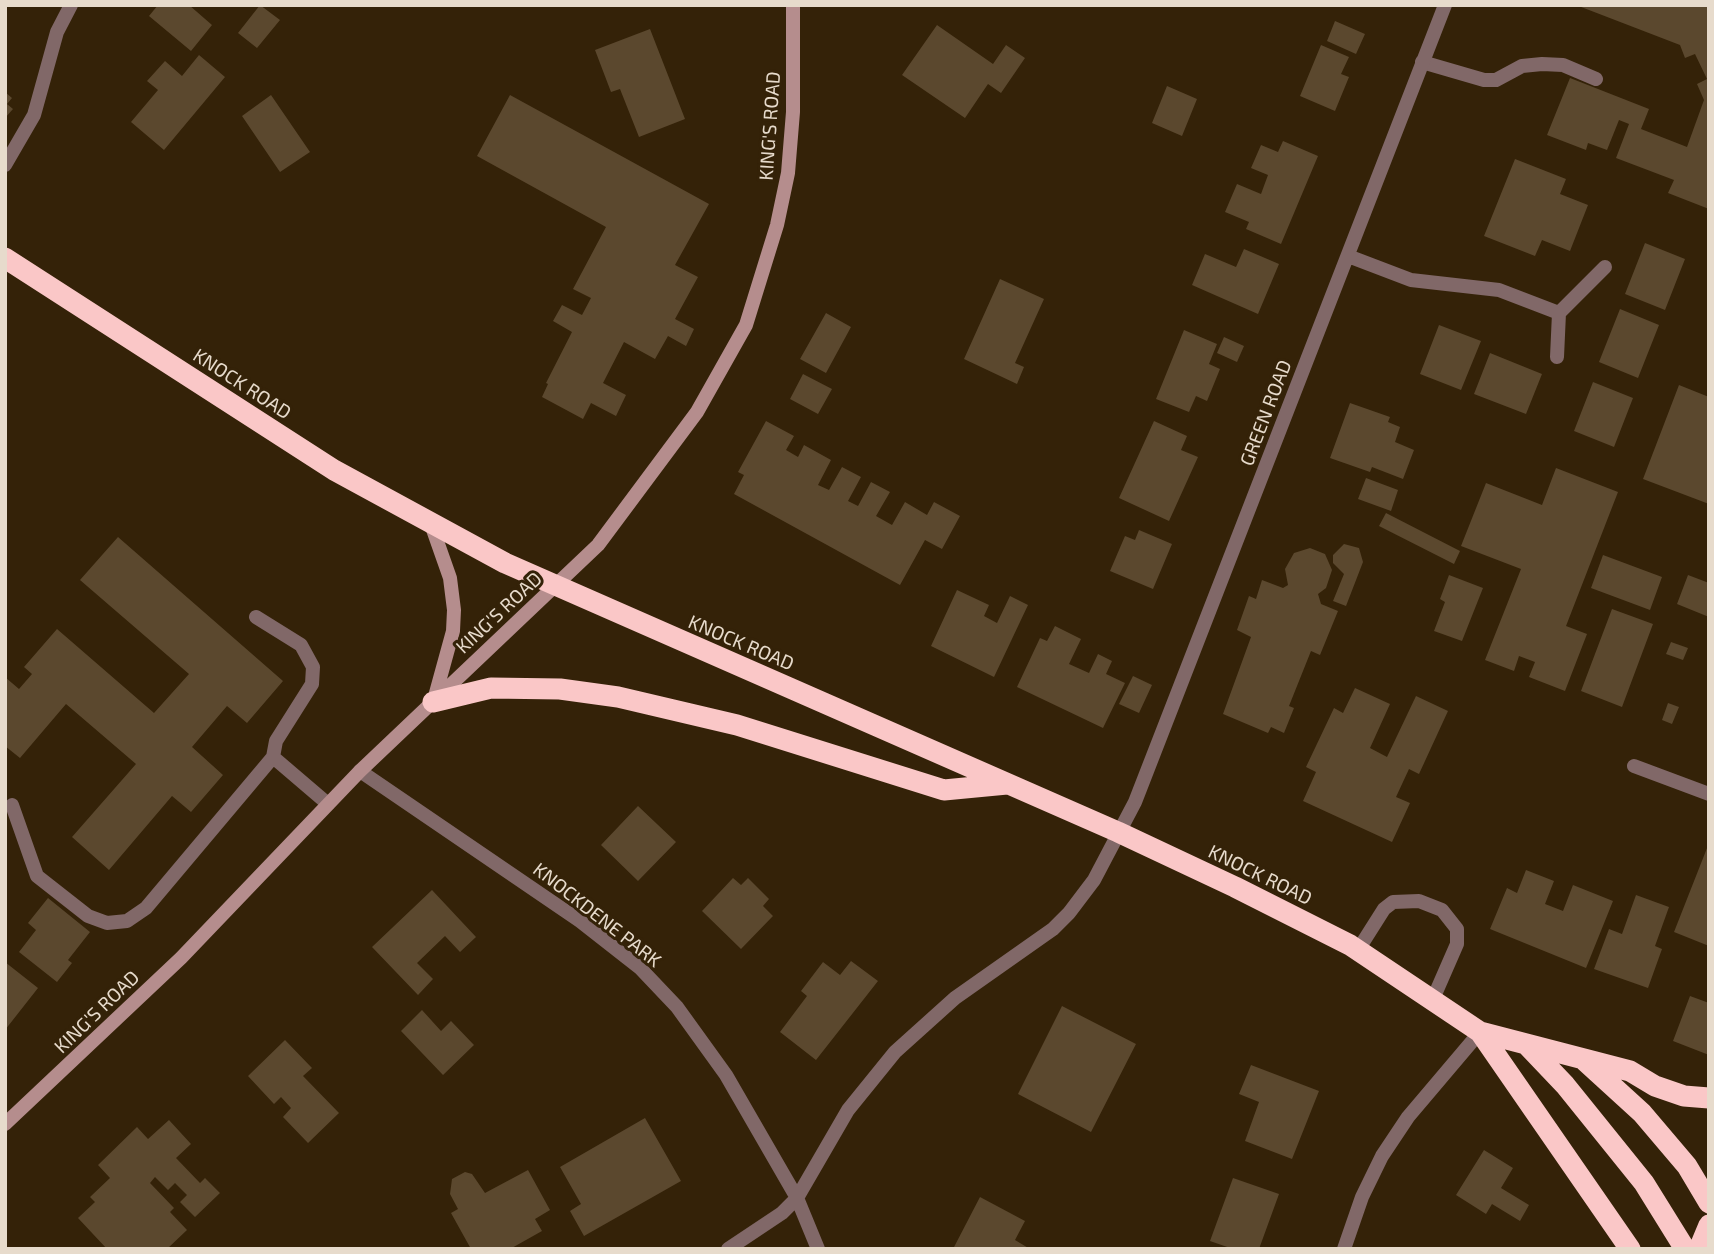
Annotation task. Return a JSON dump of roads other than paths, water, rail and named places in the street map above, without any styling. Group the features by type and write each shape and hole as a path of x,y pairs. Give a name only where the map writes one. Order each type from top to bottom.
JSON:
{"highway":[{"name":"KNOCK ROAD","path":"5,258 334,470 555,588 1009,784 1235,887 1357,950 1480,1032 1581,1058 1642,1113 1687,1166 1709,1203"},
{"path":"433,702 491,688 514,687 618,697 737,725 944,789 1009,784"},
{"name":"KNOCK ROAD","path":"1480,1032 1623,1244"},
{"path":"1526,1044 1565,1084 1644,1184 1685,1249"},
{"path":"1581,1058 1630,1071 1655,1086 1684,1096 1709,1098"},
{"path":"1699,1249 1709,1225"}],"street":[{"path":"5,165 34,115 57,32 71,5"},
{"name":"KING'S ROAD","path":"5,1124 181,958 360,771 555,588 625,512 697,412 746,325 763,280 788,173 793,112 793,5"},
{"name":"GREEN ROAD","path":"728,1249 782,1213 797,1198 848,1110 895,1052 955,998 1069,913 1094,880 1136,802 1445,5"},
{"path":"1422,62 1484,80 1496,80 1522,66 1542,64 1563,65 1596,79"},
{"path":"1348,256 1411,280 1499,290 1559,313"},
{"path":"1558,357 1559,313 1605,267"},
{"path":"431,524 450,578 454,610 453,631 433,702"},
{"path":"12,805 37,876 88,916 107,923 127,921 146,908 273,757 276,741 312,684 313,667 301,645 256,617"},
{"path":"273,757 328,804"},
{"path":"1634,765 1709,794"},
{"name":"KNOCKDENE PARK","path":"360,771 580,921 640,968 677,1007 726,1075 797,1198 818,1249"},
{"path":"1357,950 1384,909 1393,902 1419,901 1443,910 1457,929 1457,944 1433,999"},
{"path":"1344,1249 1362,1197 1382,1156 1408,1117 1480,1032"}]}
